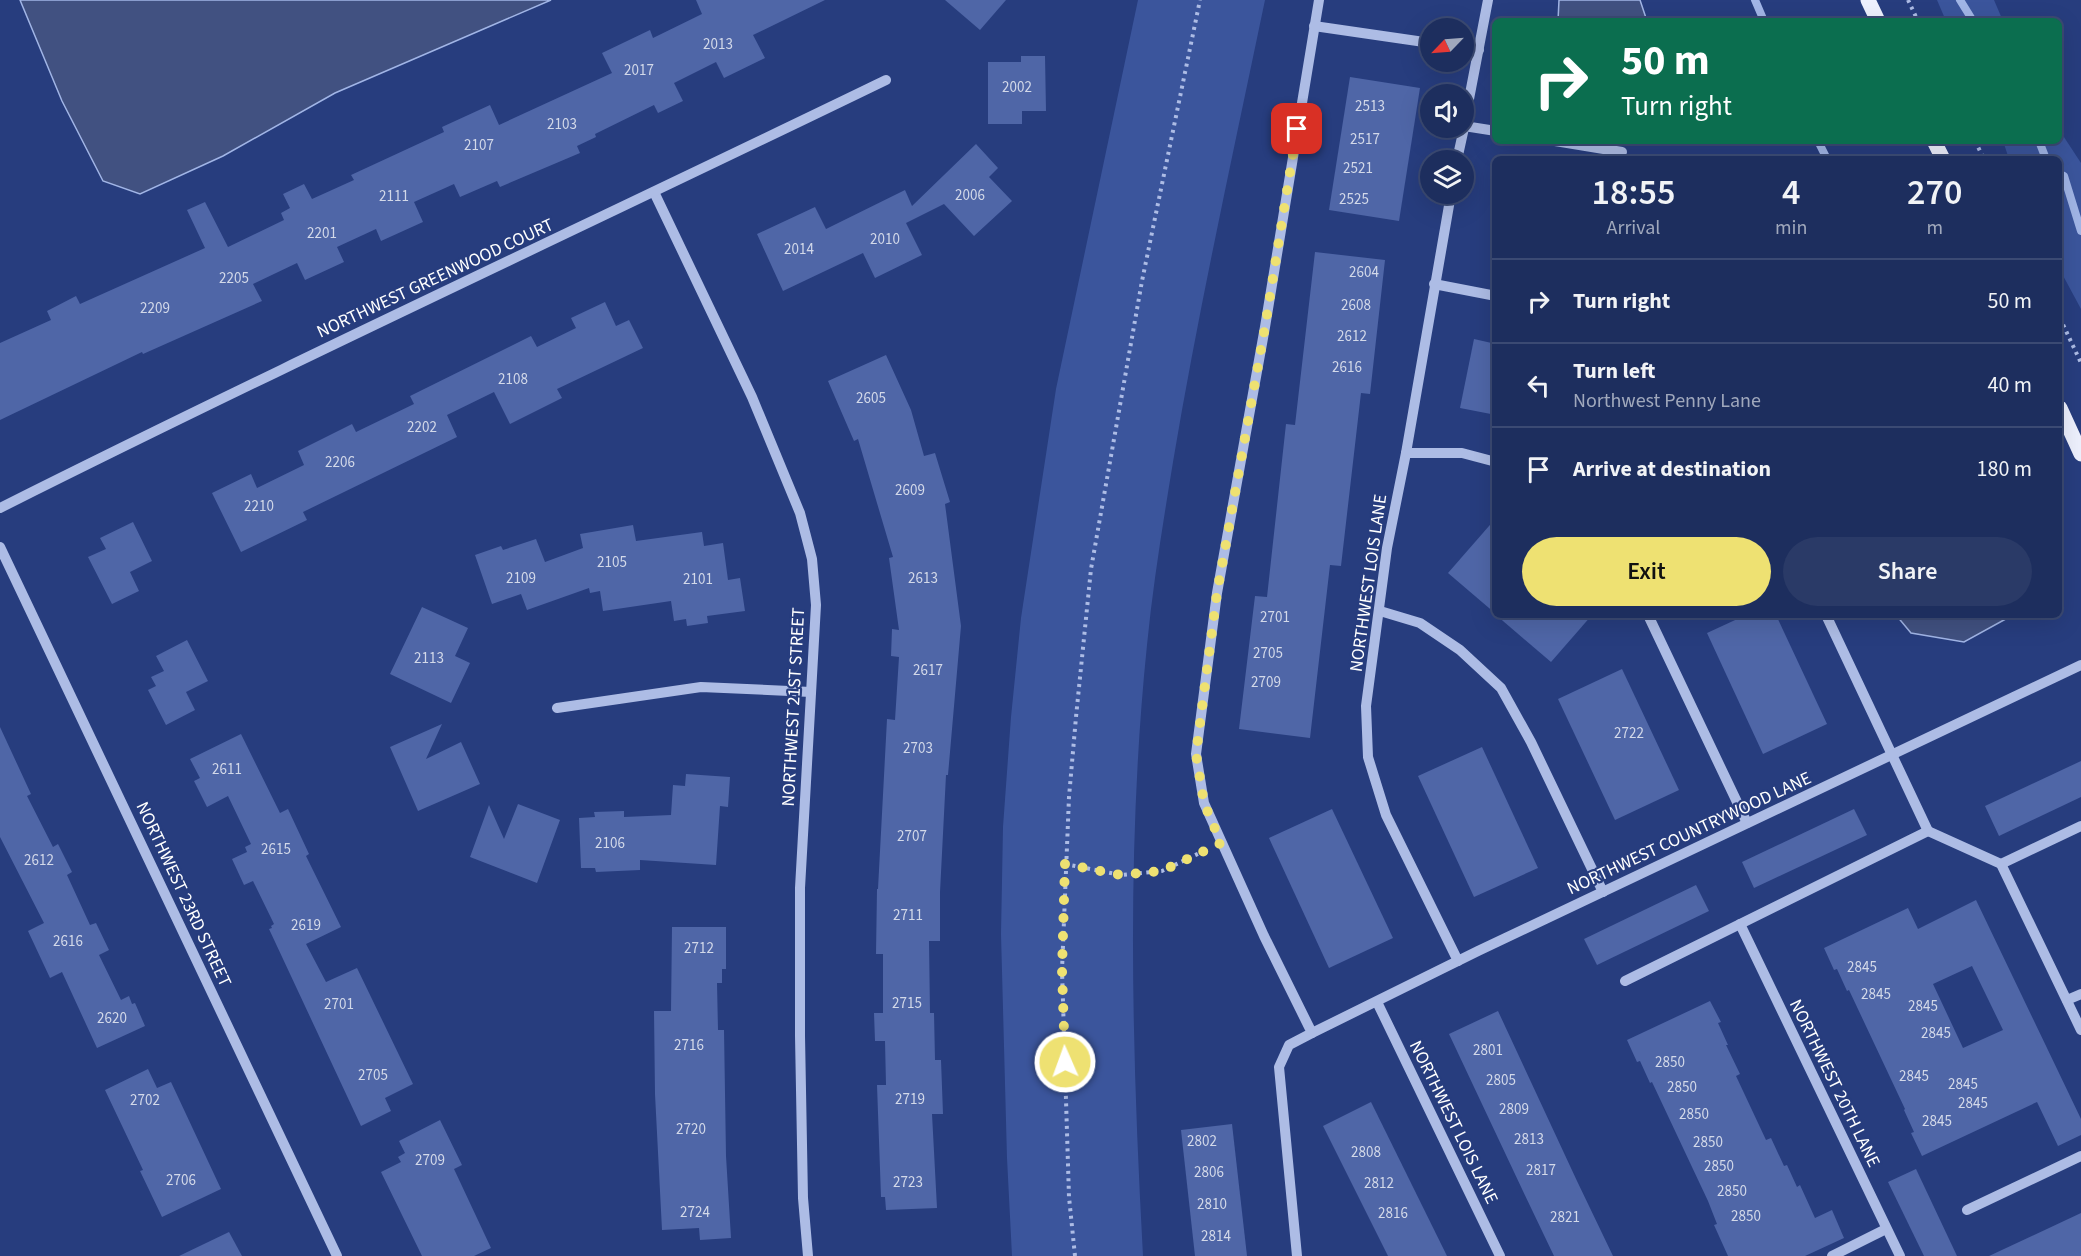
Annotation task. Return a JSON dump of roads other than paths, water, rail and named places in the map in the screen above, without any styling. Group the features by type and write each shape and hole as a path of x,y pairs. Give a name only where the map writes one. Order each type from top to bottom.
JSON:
{"main road":[{"path":"1868,0 1877,18"},
{"path":"2062,412 2081,454"}],"street":[{"path":"1312,1032 1264,936 1204,803 1196,754 1217,593 1265,327 1319,0"},
{"path":"1472,84 1488,0"},
{"path":"1314,26 1420,41"},
{"path":"1474,49 1479,50"},
{"name":"NORTHWEST GREENWOOD COURT","path":"0,508 171,422 886,80"},
{"path":"1474,128 1492,130"},
{"path":"1573,144 1622,152"},
{"name":"NORTHWEST 21ST STREET","path":"654,192 752,397 800,513 812,560 816,605 800,888 803,1198 808,1256"},
{"name":"NORTHWEST LOIS LANE","path":"1449,204 1406,453 1387,548 1366,706 1368,757 1386,815 1458,961"},
{"path":"1434,284 1492,295"},
{"path":"1406,453 1462,453 1492,461"},
{"name":"NORTHWEST 23RD STREET","path":"0,547 338,1256"},
{"path":"1380,610 1420,623 1460,650 1501,688 1531,742 1603,892"},
{"path":"1649,618 1747,823"},
{"path":"1827,618 1928,831 2001,864 2081,1030"},
{"name":"NORTHWEST COUNTRYWOOD LANE","path":"1297,1256 1279,1067 1289,1045 1458,961 2081,665"},
{"path":"557,708 701,687 811,692"},
{"path":"2001,864 2081,826"},
{"path":"1625,981 1928,831"},
{"name":"NORTHWEST 20TH LANE","path":"1740,924 1900,1256"},
{"path":"2067,1000 2081,994"},
{"name":"NORTHWEST LOIS LANE","path":"1377,1002 1500,1256"},
{"path":"1967,1210 2081,1156"},
{"path":"1832,1256 1886,1229"}],"waterway":[{"path":"1755,0 1763,18"},
{"path":"1960,0 1971,18"},
{"path":"1820,144 1826,156"},
{"path":"2040,144 2045,156"},
{"path":"2062,175 2081,231"}]}
